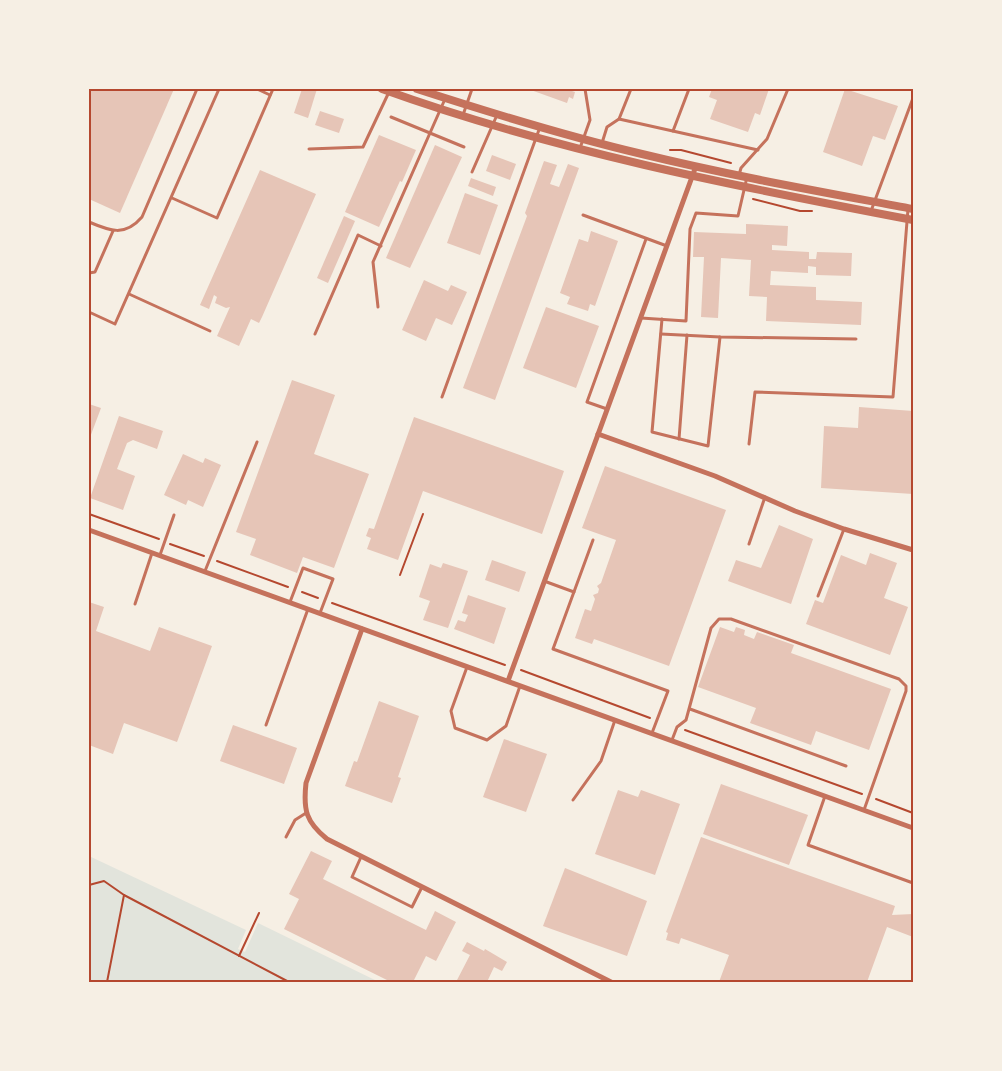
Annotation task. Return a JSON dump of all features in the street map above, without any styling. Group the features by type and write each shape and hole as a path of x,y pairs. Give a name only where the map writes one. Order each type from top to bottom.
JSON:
{"street":[{"path":"417,89 540,126 696,166 743,177 911,209"},
{"path":"387,90 399,92 462,116 692,177 910,219"},
{"path":"508,681 696,166"},
{"path":"598,434 765,497 795,511 844,529 913,550"},
{"path":"89,530 913,828"},
{"path":"362,629 306,783 304,800 306,813 314,829 327,839 361,857 611,982"}],"lane":[{"path":"89,222 113,231 129,229 142,217 197,89"},
{"path":"89,312 115,324 219,89"},
{"path":"257,89 270,95"},
{"path":"172,198 217,218 273,89"},
{"path":"462,116 472,89"},
{"path":"580,148 590,120 585,89"},
{"path":"602,143 607,127 619,118 631,89"},
{"path":"673,131 689,89"},
{"path":"641,318 686,321 690,229 696,213 738,216 744,188 741,168 767,139 788,89"},
{"path":"309,149 363,147 387,90"},
{"path":"378,307 373,262 445,98"},
{"path":"871,212 913,98"},
{"path":"472,172 497,114"},
{"path":"392,117 464,147"},
{"path":"619,118 758,150"},
{"path":"442,397 540,126"},
{"path":"749,444 755,392 893,397 911,209"},
{"path":"582,215 666,246"},
{"path":"89,273 95,272 113,231"},
{"path":"314,334 358,235 381,246"},
{"path":"607,409 586,402 646,239"},
{"path":"129,294 210,331"},
{"path":"662,319 652,432 708,446 720,337"},
{"path":"660,334 856,339"},
{"path":"679,439 687,336"},
{"path":"205,571 256,442"},
{"path":"749,544 765,497"},
{"path":"160,555 174,515"},
{"path":"818,596 844,529"},
{"path":"592,540 553,649 668,691 652,733"},
{"path":"135,604 152,552"},
{"path":"290,602 303,568 333,579 320,613"},
{"path":"544,581 574,592"},
{"path":"266,725 308,608"},
{"path":"672,740 677,727 686,720 690,709 711,628 719,620 726,618 899,679 906,686 906,691 864,810"},
{"path":"467,667 451,710 455,728 487,740 506,726 520,686"},
{"path":"690,709 846,766"},
{"path":"573,800 601,761 615,720"},
{"path":"825,795 808,845 913,883"},
{"path":"286,837 295,820 306,813"},
{"path":"361,857 352,877 403,903 412,907 422,887"}],"path":[{"path":"89,514 294,590 657,720"},
{"path":"400,575 422,514"},
{"path":"677,727 913,813"},
{"path":"89,885 104,881 124,895 289,982"},
{"path":"107,982 124,895"},
{"path":"239,957 259,913"}],"shaded area":[{"path":"89,856 246,930 238,949 245,952 258,923 379,982 89,982"}],"building":[{"path":"89,89 174,89 120,213 89,199"},
{"path":"302,89 317,89 308,118 294,113"},
{"path":"528,89 572,89 575,92 573,99 569,97 567,103"},
{"path":"712,89 769,89 760,115 755,113 748,132 710,119 717,100 709,97"},
{"path":"845,89 898,106 885,140 873,136 862,166 823,152"},
{"path":"320,111 344,119 339,133 315,125"},
{"path":"379,135 416,150 379,227 345,212"},
{"path":"435,145 462,157 410,268 386,258"},
{"path":"492,155 516,164 510,180 486,171"},
{"path":"544,161 557,165 550,184 559,187 568,164 579,168 495,400 463,388 527,216 525,213"},
{"path":"260,170 316,194 259,323 251,319 239,346 217,336 230,307 226,308 215,303 217,297 214,295 209,309 200,305"},
{"path":"471,178 496,187 493,196 468,186"},
{"path":"465,193 498,205 480,255 447,243"},
{"path":"344,216 355,221 328,283 317,278"},
{"path":"746,224 788,226 787,246 772,245 772,250 809,252 809,259 816,259 817,252 852,253 851,276 816,275 816,267 808,266 808,273 771,271 770,285 816,287 816,300 862,302 861,325 766,321 767,297 749,296 751,260 721,258 718,318 701,317 704,257 693,257 694,232 746,234"},
{"path":"591,231 618,241 595,306 590,304 588,311 567,304 570,297 560,293 579,239 588,242"},
{"path":"424,280 448,291 451,285 467,292 452,325 436,318 426,341 402,330"},
{"path":"546,307 599,326 576,388 523,368"},
{"path":"292,380 335,395 314,454 369,474 334,568 303,557 297,573 250,555 256,539 236,532"},
{"path":"89,404 101,408 89,440"},
{"path":"859,407 913,411 913,494 821,488 824,426 858,428"},
{"path":"119,416 163,431 157,449 133,440 127,443 117,469 135,476 123,510 90,498"},
{"path":"414,417 564,471 542,534 423,491 398,560 367,549 371,538 366,536 369,528 374,529"},
{"path":"183,454 203,463 205,458 221,465 203,507 188,500 186,505 164,495"},
{"path":"605,466 726,510 669,666 594,639 592,644 575,638 585,609 591,611 595,599 593,595 598,593 599,589 597,586 601,583 616,540 582,528"},
{"path":"779,525 813,539 791,604 728,581 736,560 761,568"},
{"path":"870,553 897,563 884,598 908,607 890,655 806,624 815,600 823,603 841,555 866,565"},
{"path":"492,560 526,572 519,592 485,580"},
{"path":"443,563 468,571 448,628 423,620 430,601 419,597 430,564 441,568"},
{"path":"468,595 506,608 494,644 454,629 458,620 465,622 468,615 462,613"},
{"path":"89,602 104,607 96,631 150,651 159,627 212,646 177,742 124,723 113,754 89,745"},
{"path":"720,627 734,632 736,627 745,630 744,635 754,639 757,632 794,645 791,653 891,689 869,750 816,731 811,745 750,723 756,708 698,687"},
{"path":"379,701 419,716 398,777 401,778 392,803 345,786 354,761 357,762"},
{"path":"233,725 297,748 284,784 220,761"},
{"path":"504,739 547,754 526,812 483,797"},
{"path":"721,784 808,815 789,865 703,834"},
{"path":"618,790 638,797 641,790 680,804 655,875 595,854"},
{"path":"701,837 895,906 892,915 913,914 913,937 887,927 867,982 719,982 729,955 681,938 679,944 666,940 668,933 666,932"},
{"path":"311,851 332,861 323,879 426,930 435,911 456,922 436,961 426,956 413,982 391,982 284,929 299,899 289,894"},
{"path":"565,868 647,901 627,956 543,926"},
{"path":"467,942 484,951 485,949 507,962 502,971 494,967 487,982 456,982 470,955 462,951"}]}
